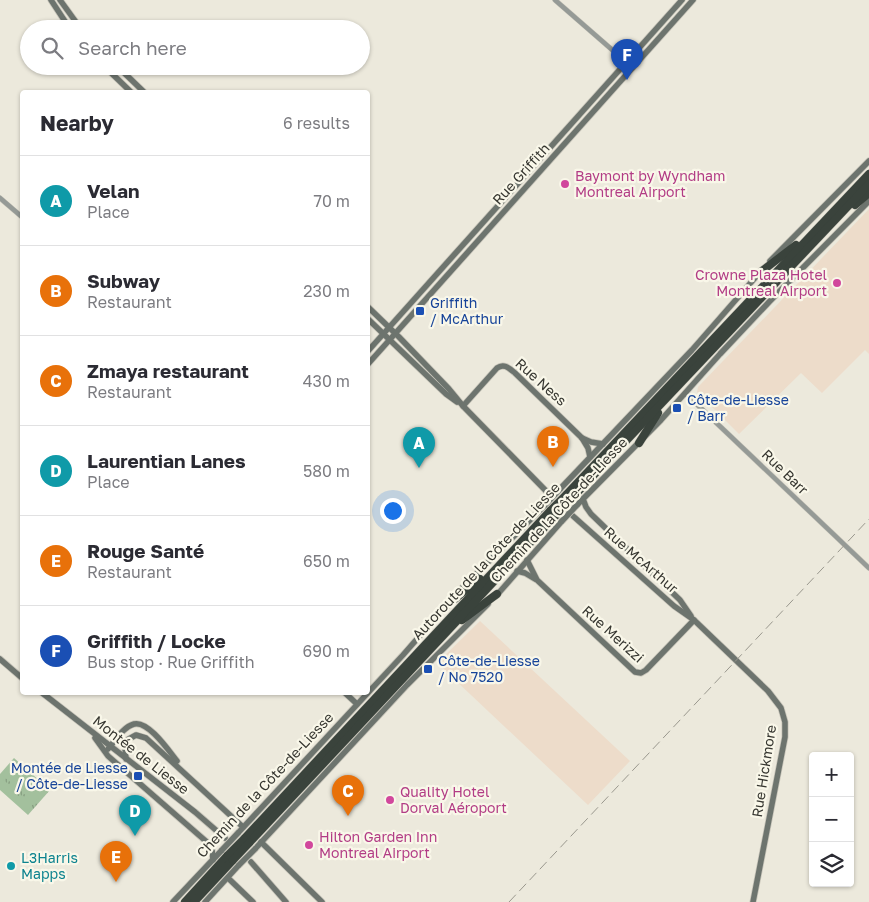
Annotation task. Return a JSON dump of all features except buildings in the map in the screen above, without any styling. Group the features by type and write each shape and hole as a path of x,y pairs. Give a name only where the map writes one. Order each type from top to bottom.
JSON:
{"highway":[{"name":"Autoroute de la Côte-de-Liesse","path":"569,497 869,174"},
{"name":"Autoroute de la Côte-de-Liesse","path":"194,902 246,841 506,557 553,513 666,398 869,184"},
{"path":"827,229 869,193"},
{"path":"758,274 780,259 826,220"},
{"path":"639,443 666,398"},
{"name":"Autoroute de la Côte-de-Liesse","path":"246,841 432,646 553,513"},
{"path":"442,609 506,557"},
{"path":"432,646 497,594"},
{"name":"Autoroute de la Côte-de-Liesse","path":"185,902 231,858"}],"street":[{"path":"51,0 64,20"},
{"path":"60,0 74,20"},
{"path":"555,0 633,68"},
{"name":"Rue Griffith","path":"370,350 682,0"},
{"name":"Rue Griffith","path":"370,362 693,0"},
{"path":"112,75 126,90"},
{"path":"126,75 142,90"},
{"path":"130,90 135,84"},
{"path":"572,123 578,128"},
{"path":"548,150 555,155"},
{"name":"Chemin de la Côte-de-Liesse","path":"370,689 442,609 569,497 590,457 697,344 758,274 869,161"},
{"path":"0,198 20,216"},
{"name":"Chemin de la Côte-de-Liesse","path":"569,497 583,499 639,443 720,354 869,202"},
{"path":"370,310 396,334 549,494"},
{"path":"370,321 446,394 463,406"},
{"name":"Rue Ness","path":"463,406 497,368 501,365 505,366 515,373 582,438 588,448 590,457"},
{"name":"Rue Barr","path":"685,393 869,568"},
{"name":"Rue Ness","path":"582,438 603,444"},
{"path":"583,499 591,514 680,600 694,620"},
{"name":"Chemin de la Côte-de-Liesse","path":"246,841 261,842 407,685 497,594 527,560 553,513"},
{"name":"Rue McArthur","path":"573,516 674,606 694,620"},
{"name":"Rue Merizzi","path":"527,560 537,580"},
{"name":"Rue Merizzi","path":"517,572 525,573 537,580 627,666 637,673 642,673 646,670 694,620"},
{"name":"Rue Hickmore","path":"694,620 773,696 781,708 784,718 785,737 753,902"},
{"path":"0,659 20,676"},
{"name":"Montée de Liesse","path":"45,695 109,747 189,807 225,838"},
{"path":"347,695 357,704"},
{"name":"Chemin de la Côte-de-Liesse","path":"205,902 228,878 231,858 246,841 244,826 365,695"},
{"path":"105,752 129,726 141,724 148,728 163,743 189,776"},
{"path":"91,732 105,752 208,843 212,849 212,860"},
{"path":"126,760 124,748 126,742 134,736 140,735 151,741 244,826"},
{"path":"261,842 322,902"},
{"name":"Chemin de la Côte-de-Liesse","path":"173,902 212,860 231,858"},
{"path":"251,862 286,902"},
{"path":"228,878 253,902"}],"shaded area":[{"path":"869,209 869,354 865,350 822,393 801,373 739,434 697,392 698,387"},
{"path":"480,621 630,761 588,805 437,663"}],"green space":[{"path":"14,758 50,790 28,815 0,790 0,774"},
{"path":"14,761 27,772 22,778 9,767"},
{"path":"7,769 20,780 15,786 2,775"},
{"path":"0,777 13,788 8,794 0,787"},
{"path":"34,778 46,789 41,795 29,784"},
{"path":"27,786 39,797 34,803 22,792"},
{"path":"20,794 32,805 27,811 15,800"}],"railway":[{"path":"509,902 869,519"}],"place":[{"name":"Griffith / Locke","path":"627,80"},
{"name":"Baymont by Wyndham Montreal Airport","path":"565,184"},
{"name":"Crowne Plaza Hotel Montreal Airport","path":"837,283"},
{"name":"Griffith / McArthur","path":"420,311"},
{"name":"Côte-de-Liesse / Barr","path":"677,408"},
{"name":"Subway","path":"553,467"},
{"name":"Velan","path":"419,468"},
{"name":"Côte-de-Liesse / No 7520","path":"428,669"},
{"name":"Montée de Liesse / Côte-de-Liesse","path":"138,776"},
{"name":"Quality Hotel Dorval Aéroport","path":"390,800"},
{"name":"Zmaya restaurant","path":"348,816"},
{"name":"Laurentian Lanes","path":"135,836"},
{"name":"Hilton Garden Inn Montreal Airport","path":"309,845"},
{"name":"L3Harris Mapps","path":"11,866"},
{"name":"Rouge Santé","path":"116,882"}]}
